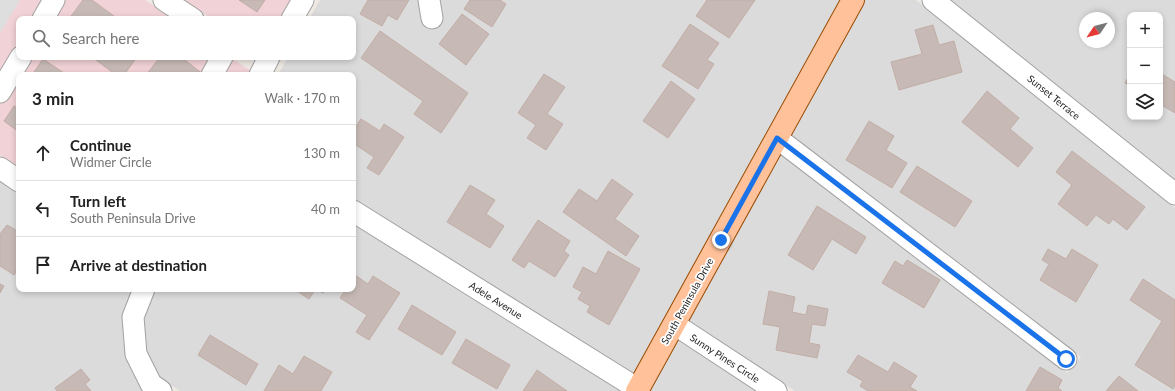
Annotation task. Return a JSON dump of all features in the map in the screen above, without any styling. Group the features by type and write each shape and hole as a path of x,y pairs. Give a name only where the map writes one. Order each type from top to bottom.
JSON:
{"main road":[{"name":"South Peninsula Drive","path":"638,390 853,0"}],"street":[{"path":"45,16 54,0"},
{"path":"164,0 188,16"},
{"name":"Sunset Terrace","path":"933,0 1175,194"},
{"path":"0,92 18,60"},
{"path":"214,72 220,60"},
{"path":"777,138 1066,359"},
{"path":"0,168 16,179"},
{"name":"Adele Avenue","path":"356,213 638,390"},
{"path":"143,292 133,317 136,354 151,384 161,391"},
{"name":"Sunny Pines Circle","path":"674,324 776,391"}],"shaded area":[{"path":"0,0 145,0 169,16 16,16 16,60 234,60 251,71 16,72 16,166 0,155"},
{"path":"0,0 20,0 0,33"},
{"path":"184,0 292,0 283,16 208,16"},
{"path":"320,0 842,0 768,133 762,140 764,142 635,375 356,200 356,72 280,72 286,60 356,60 356,16 311,16"},
{"path":"864,0 916,0 1175,208 1175,391 795,391 687,321 779,154 1067,373 1081,357 790,135"},
{"path":"950,0 1175,0 1175,180"},
{"path":"0,181 16,192 16,292 132,292 122,319 126,356 143,391 0,391"},
{"path":"356,225 621,391 180,391 159,377 146,350 143,317 154,292 356,292"},
{"path":"677,339 756,391 649,391"}],"building":[{"path":"83,0 92,0 114,16 71,16"},
{"path":"239,0 265,0 257,12"},
{"path":"368,0 409,0 397,20 388,15 382,26 360,14"},
{"path":"470,0 500,0 506,4 492,27 464,9"},
{"path":"707,0 755,0 729,38 696,16"},
{"path":"462,14 489,34 466,65 439,44"},
{"path":"690,24 719,43 707,60 714,64 698,89 662,66"},
{"path":"933,25 939,45 954,41 962,72 899,90 891,62 922,54 915,30"},
{"path":"380,31 468,93 441,133 414,114 423,101 361,58"},
{"path":"42,60 44,60 62,72 34,72"},
{"path":"96,60 135,60 126,72 112,72"},
{"path":"158,60 185,60 200,72 148,72"},
{"path":"544,74 565,87 547,114 563,124 546,150 527,138 536,125 518,113"},
{"path":"1163,75 1175,82 1175,113 1163,106"},
{"path":"671,81 695,99 668,138 643,121"},
{"path":"987,91 1019,118 1010,129 1033,148 1018,167 962,122"},
{"path":"14,106 16,107 16,130 4,121"},
{"path":"361,119 380,131 384,124 404,137 379,175 367,168 374,157 356,145 356,126"},
{"path":"869,121 894,136 886,150 907,163 892,188 846,160"},
{"path":"1072,151 1145,207 1127,230 1113,219 1109,224 1096,215 1087,226 1058,204 1072,185 1056,172"},
{"path":"917,166 972,201 955,227 900,192"},
{"path":"612,179 633,194 615,219 639,236 626,256 563,212 579,189 597,201"},
{"path":"470,185 495,200 486,214 504,226 490,248 447,222"},
{"path":"817,206 866,237 856,254 832,239 813,270 788,255"},
{"path":"538,220 570,241 564,251 569,255 555,277 529,261 524,268 512,260"},
{"path":"7,225 16,230 16,272 14,275 0,266 0,234"},
{"path":"1048,249 1066,259 1072,249 1098,265 1076,302 1040,280 1049,264 1042,260"},
{"path":"608,251 640,269 609,325 587,312 590,306 578,299 582,292 573,287 583,267 596,274"},
{"path":"907,260 940,280 924,308 882,283 895,261 903,266"},
{"path":"356,276 368,284 373,276 400,293 369,340 356,332 367,315 340,298 344,292 356,292"},
{"path":"1143,279 1175,300 1175,386 1173,389 1135,365 1162,321 1130,300"},
{"path":"0,284 4,286 0,293"},
{"path":"769,291 795,297 792,312 806,315 808,305 828,309 825,326 812,324 809,343 820,345 817,358 776,350 780,327 763,324"},
{"path":"298,292 314,292 309,299"},
{"path":"412,305 456,332 442,355 398,329"},
{"path":"210,335 258,364 246,385 198,355"},
{"path":"466,339 510,365 497,389 452,363"},
{"path":"858,355 888,372 894,362 917,376 910,387 917,391 868,391 860,386 863,381 847,372"},
{"path":"304,356 332,372 321,391 264,391 279,365 293,374"},
{"path":"1040,367 1062,380 1058,388 1062,391 1026,391"},
{"path":"81,369 90,380 85,384 91,391 57,391 55,388"},
{"path":"537,370 567,391 523,391"},
{"path":"1119,376 1138,391 1106,391"}],"route":[{"path":"721,240 777,138 1066,359"}]}
